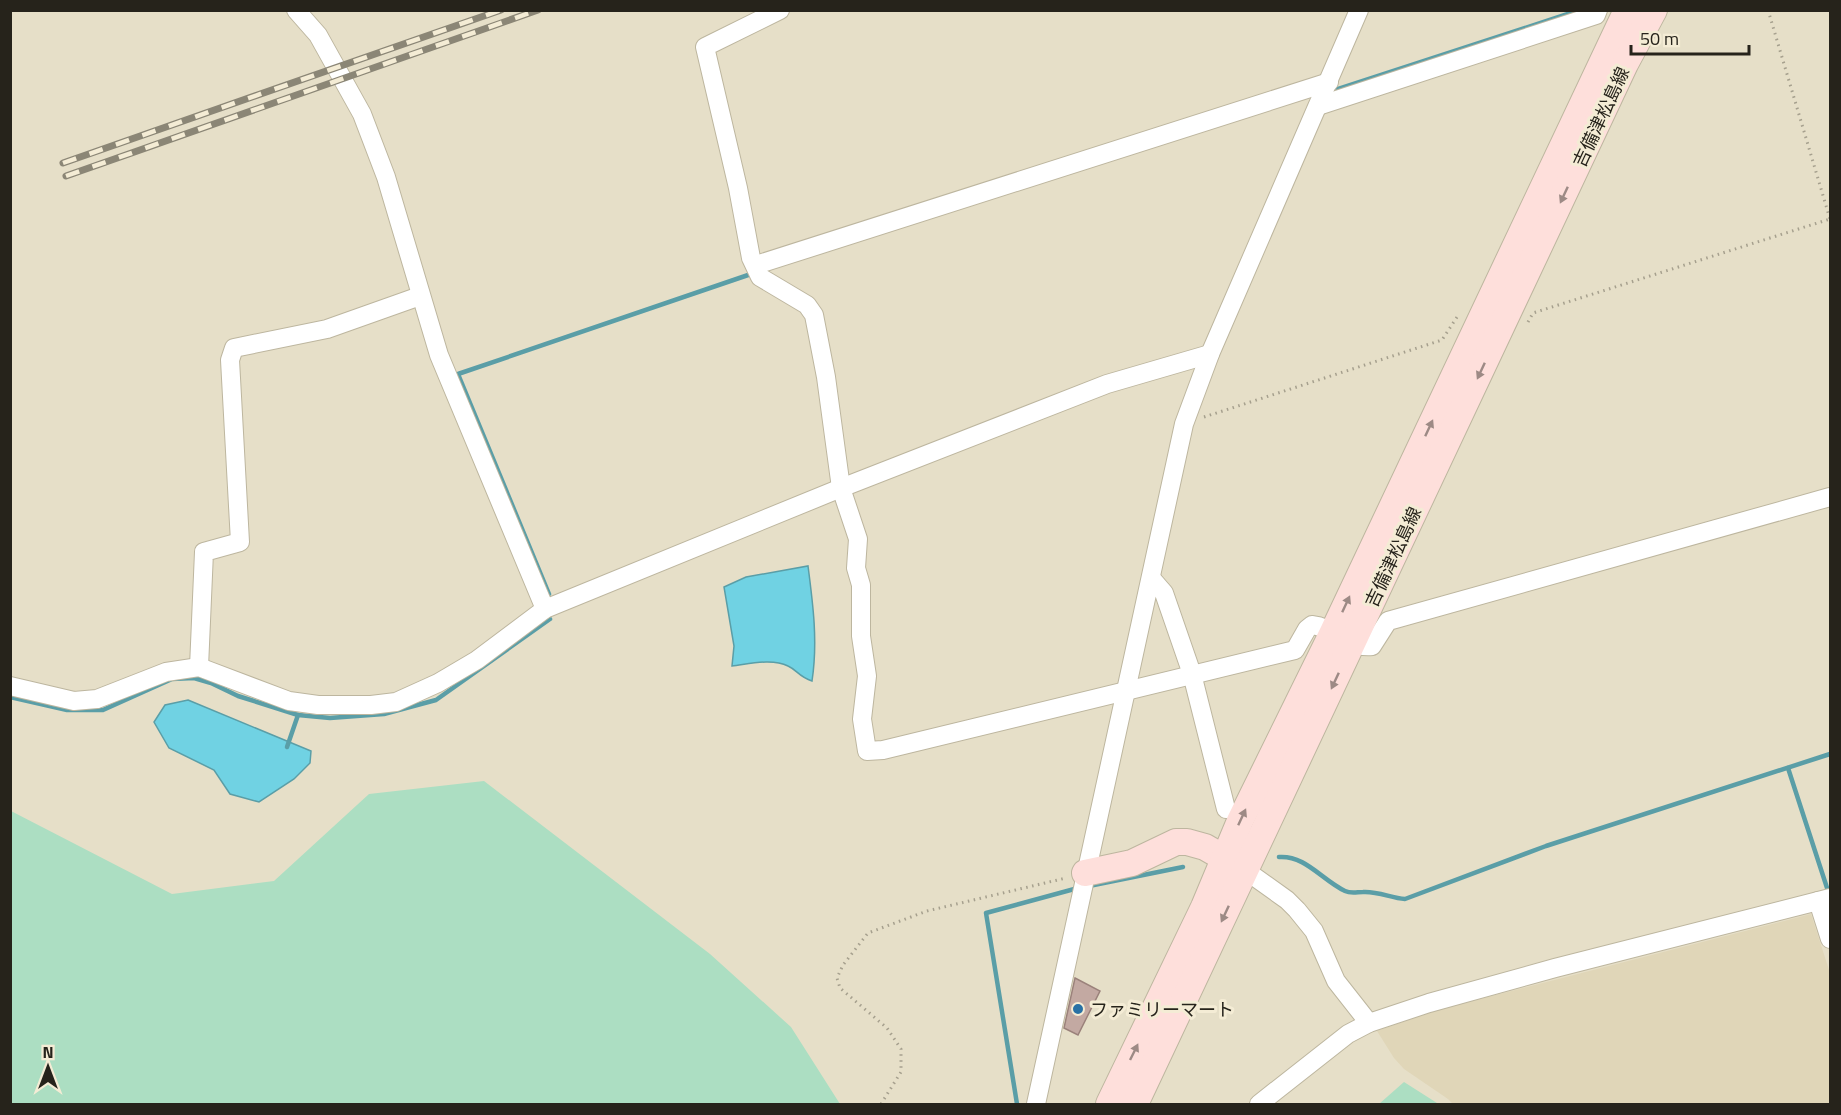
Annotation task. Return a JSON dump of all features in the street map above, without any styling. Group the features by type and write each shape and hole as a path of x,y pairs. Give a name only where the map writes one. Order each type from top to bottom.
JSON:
{"main road":[{"name":"吉備津松島線","path":"1343,637 1480,320 1627,10"},
{"name":"吉備津松島線","path":"1135,1104 1235,864 1343,637 1654,10"},
{"path":"1083,882 1132,863 1176,842 1187,842 1205,847 1235,864"},
{"name":"吉備津松島線","path":"1109,1104 1204,907 1235,864"}],"street":[{"path":"296,10 318,35 362,114 386,177 439,355 545,609"},
{"path":"780,10 705,47 738,188 751,258 758,270 807,305 814,315 826,377 841,488 858,539 856,568 861,585 861,636 867,676 862,719 867,752 1125,693 1192,674 1295,650 1307,629 1312,626 1365,647 1372,646 1388,621 1830,496"},
{"path":"1036,1104 1184,424 1210,354 1359,10"},
{"path":"758,270 1324,93 1596,15 1598,10"},
{"path":"199,667 204,552 240,542 230,360 234,348 327,329 420,296"},
{"path":"10,686 74,701 97,699 166,672 199,667 289,701 318,705 372,705 396,702 438,683 477,660 545,609 841,488 1107,384 1210,354"},
{"path":"1151,578 1164,593 1192,674 1226,809"},
{"path":"1235,864 1297,909 1314,931 1336,981 1369,1023"},
{"path":"1259,1104 1348,1034 1369,1023 1429,1003 1825,899 1830,939"}],"path":[{"path":"1525,327 1533,312 1830,219 1768,10"},
{"path":"1184,424 1442,340 1456,317 1463,313 1469,312 1480,320"},
{"path":"881,1104 901,1072 901,1049 887,1028 840,988 837,978 843,965 868,933 927,911 1083,882"}],"shaded area":[{"path":"1811,914 1830,973 1830,1104 1453,1104 1404,1069 1377,1031 1433,1011"}],"green space":[{"path":"484,781 710,954 791,1027 840,1104 11,1104 11,811 172,894 274,881 369,794"},
{"path":"1404,1082 1437,1103 1439,1104 1379,1104"}],"water":[{"path":"808,566 815,637 812,681 804,678 794,669 775,662 732,666 734,646 724,587 746,577"},
{"path":"188,700 311,751 310,763 294,779 259,802 230,794 214,770 169,748 154,722 165,705"}],"building":[{"name":"ファミリーマート","path":"1075,978 1100,991 1078,1035 1064,1028"}],"waterway":[{"path":"1329,92 1580,10"},
{"path":"549,594 458,374 754,273"},
{"path":"10,697 67,710 103,710 172,679 194,678 211,683 238,696 298,715 330,718 384,714 436,700 550,619"},
{"path":"287,747 298,715"},
{"path":"1279,857 1288,857 1305,864 1347,892 1369,892 1405,899 1546,846 1830,754"},
{"path":"1788,768 1829,894"},
{"path":"1089,886 1183,867"},
{"path":"1017,1104 986,913 1078,888"}],"railway":[{"path":"63,163 501,10"},
{"path":"66,176 538,10"}],"place":[{"name":"ファミリーマート","path":"1078,1009"}]}
